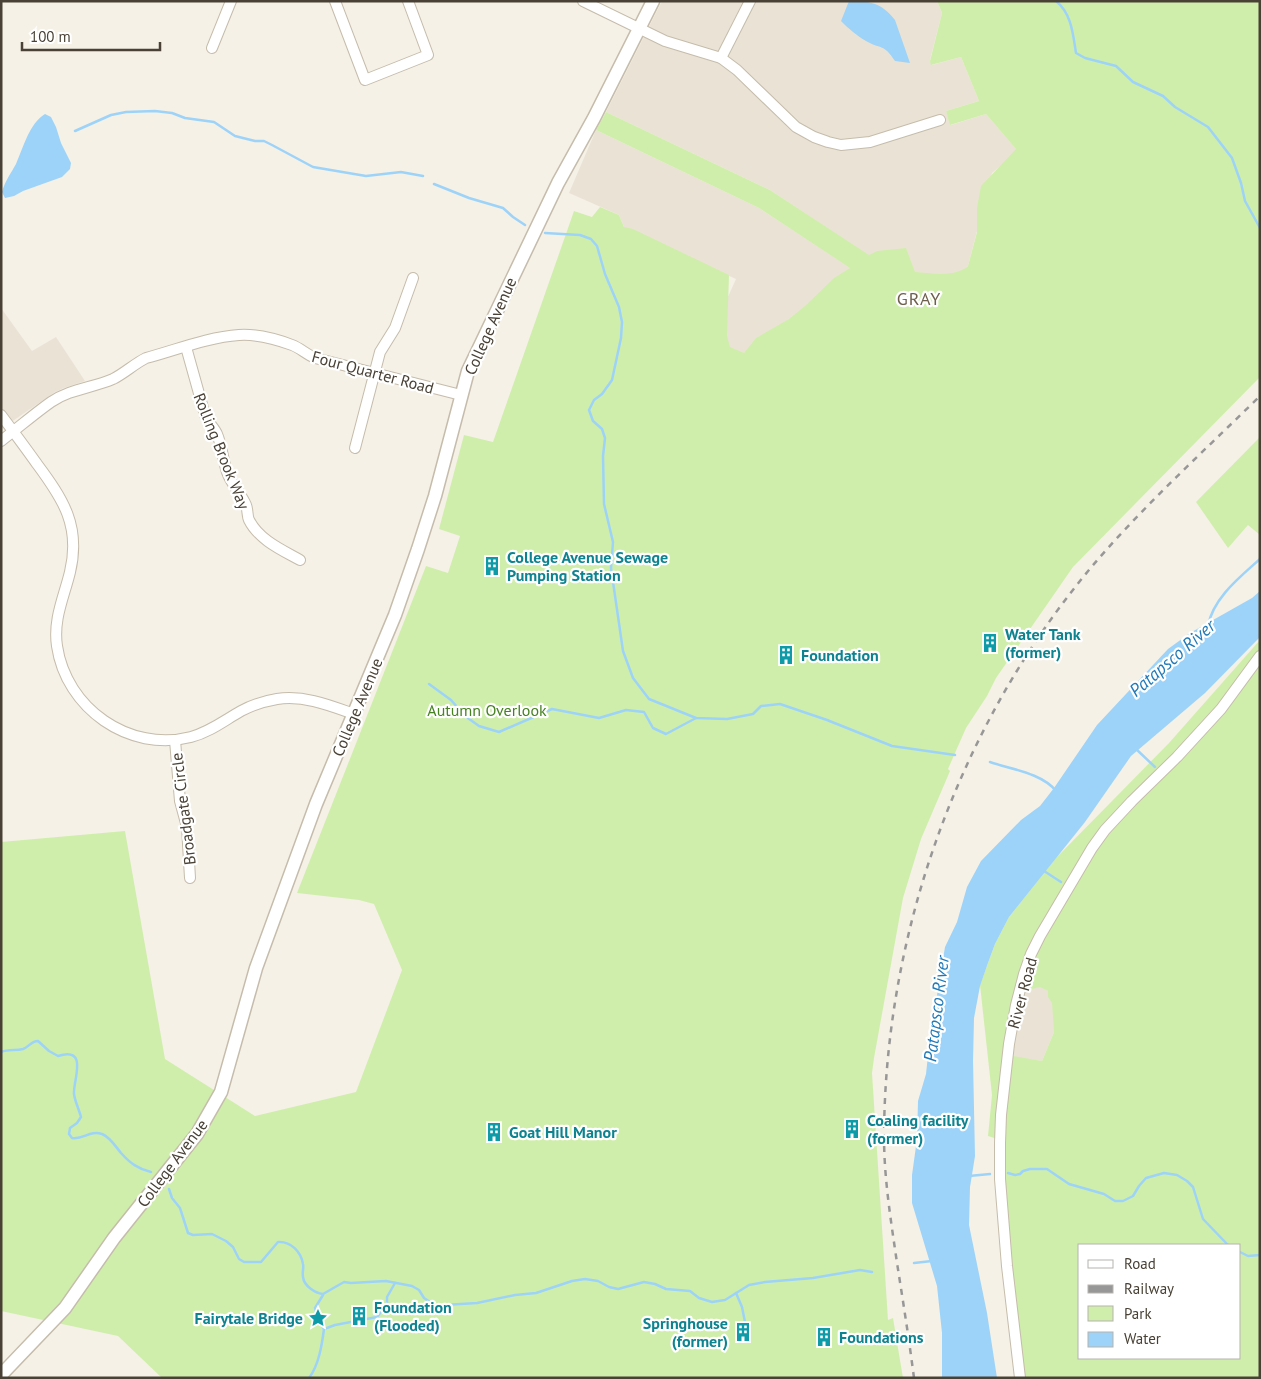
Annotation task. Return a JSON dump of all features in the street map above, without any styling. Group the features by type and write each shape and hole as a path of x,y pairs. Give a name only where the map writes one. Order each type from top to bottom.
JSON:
{"street":[{"path":"212,48 231,1"},
{"path":"335,1 365,80 428,55 408,1"},
{"path":"583,1 678,46 721,58 737,70 796,127 814,138 842,145 870,142 940,120"},
{"name":"College Avenue","path":"1,1375 65,1308 114,1238 192,1141 221,1092 256,968 316,804 395,615 418,549 435,496 468,371 548,204 653,1"},
{"path":"721,58 750,1"},
{"path":"356,448 380,352 394,328 412,278"},
{"name":"Four Quarter Road","path":"1,441 61,396 74,390 114,378 135,363 146,358 224,337 241,335 258,336 292,345 314,358 461,395"},
{"name":"Rolling Brook Way","path":"186,347 207,421 217,434 227,472 246,506 248,519 262,536 274,546 300,560"},
{"path":"1,415 58,491 65,505 70,521 73,552 70,571 58,611 57,645 65,673 82,702 95,715 111,726 129,734 175,740 205,731 262,702 279,699 310,700 354,714"},
{"name":"River Road","path":"1020,1378 1007,1266 1000,1178 1000,1144 1001,1115 1010,1044 1016,1005 1024,974 1040,936 1092,848 1105,830 1177,757 1221,708 1260,656"},
{"name":"Broadgate Circle","path":"175,740 180,801 188,827 190,878"}],"shaded area":[{"path":"662,1 937,1 942,13 930,60 932,65 961,57 979,101 946,111 951,125 986,114 1018,151 992,173 968,266 945,286 914,286 770,190 606,112"},
{"path":"596,130 759,208 869,280 680,426 690,381 736,279 625,229 619,215 569,193"},
{"path":"1,308 32,351 56,337 85,381 55,392 1,429"},
{"path":"1027,978 1078,1009 1059,1020 1042,1061 1013,1057 1020,1005"}],"green space":[{"name":"Autumn Overlook","path":"937,1 1260,1 1260,377 1073,567 996,678 987,696 966,728 921,839 903,898 872,1073 888,1320 893,1318 903,1378 162,1378 118,1336 1,1311 1,842 125,831 165,1059 255,1116 356,1092 402,970 374,904 359,900 297,893 426,566 448,573 460,536 439,529 464,435 493,442 574,211 592,217 600,207 619,215 624,227 633,229 729,275 727,336 730,347 744,353 756,338 789,319 834,278 850,268 759,208 596,130 606,112 770,190 869,255 877,251 906,248 915,272 942,274 962,270 968,266 977,232 977,208 981,186 1016,149 986,114 950,125 946,111 979,101 961,57 931,65 930,61 942,13"},
{"path":"1260,437 1260,535 1248,525 1228,548 1196,502"},
{"path":"1260,640 1260,1378 1025,1378 1010,1260 1004,1171 1004,1141 988,1136 992,1095 980,985 995,944 1009,917 1056,858 1169,743","holes":["1027,979 1030,981 1032,989 1040,987 1048,991 1048,997 1052,1003 1054,1032 1042,1061 1013,1056 1020,1005"]}],"water":[{"path":"849,1 863,1 874,4 885,9 890,14 895,20 910,63 895,61 885,49 863,39 841,21"},
{"path":"45,114 51,117 56,127 61,143 71,163 70,169 62,177 5,198 2,192 6,181 16,164 28,136 39,118"},
{"name":"Patapsco River","path":"1260,591 1260,637 1205,693 1131,756 1085,822 1009,917 995,944 980,986 974,1018 975,1156 970,1187 969,1225 987,1313 997,1378 942,1378 942,1333 937,1286 912,1203 912,1175 917,1139 918,1101 926,1074 930,1037 945,947 957,922 967,887 981,861 1021,820 1040,806 1097,725 1168,649 1190,633 1252,598"}],"waterway":[{"path":"1056,1 1069,18 1076,53 1085,58 1116,66 1133,82 1163,96 1175,107 1208,127 1232,158 1245,201 1260,228"},
{"path":"75,131 111,115 126,112 155,111 172,113 185,118 214,122 235,136 255,141 264,141 313,167 366,176 401,172 423,176"},
{"path":"434,184 469,198 503,208 525,225"},
{"path":"545,233 580,235 591,239 597,246 605,274 619,307 622,322 621,338 612,380 602,394 594,400 589,410 593,421 602,429 605,438 603,456 604,504 613,542 611,568 623,651 633,678 649,699 696,718 727,719 753,714 761,706 780,704 827,720 892,746 955,755"},
{"path":"1208,626 1215,606 1221,597 1260,559"},
{"path":"429,684 451,700 465,716 479,726 499,732 552,709 599,718 626,710 644,712 653,728 666,734 696,718"},
{"path":"1136,749 1155,767"},
{"path":"990,762 1025,772 1043,780 1056,791"},
{"path":"1044,871 1061,882"},
{"path":"1,1052 23,1049 38,1041 58,1056 68,1054 73,1056 77,1066 74,1094 81,1117 70,1128 69,1134 72,1138 80,1138 94,1133 105,1135 131,1163 151,1172"},
{"path":"1008,1173 1015,1175 1030,1169 1047,1169 1069,1184 1104,1194 1115,1201 1123,1201 1133,1196 1146,1178 1164,1173 1177,1175 1193,1187 1203,1219 1227,1244"},
{"path":"969,1176 990,1174"},
{"path":"169,1189 172,1198 180,1208 188,1233 193,1235 212,1234 226,1241 233,1247 239,1259 244,1262 261,1262 278,1242 287,1243 295,1248 300,1255 305,1283 313,1291 323,1294 344,1282 386,1281 412,1286 419,1290 424,1298 433,1304 444,1305 477,1303 515,1295 536,1293 572,1281 585,1279 598,1281 618,1289 644,1282 666,1289 690,1291 699,1298 712,1302 725,1300 749,1285 813,1278 860,1270 872,1272"},
{"path":"1241,1252 1248,1256 1260,1255"},
{"path":"914,1263 932,1261"},
{"path":"324,1329 377,1317 387,1304 387,1297 395,1283"},
{"path":"736,1293 742,1307 746,1327 742,1330"},
{"path":"309,1378 318,1361 322,1341 324,1329 315,1308 323,1295"}],"railway":[{"path":"914,1378 888,1200 884,1136 888,1058 899,980 917,903 941,827 972,755 1009,685 1051,619 1100,557 1138,515 1260,396"}],"place":[{"name":"College Avenue Sewage Pumping Station","path":"492,566"},
{"name":"Water Tank (former)","path":"990,643"},
{"name":"Foundation","path":"786,655"},
{"name":"Coaling facility (former)","path":"852,1129"},
{"name":"Goat Hill Manor","path":"494,1132"},
{"name":"Foundation (Flooded)","path":"359,1316"},
{"name":"Fairytale Bridge","path":"318,1318"},
{"name":"Springhouse (former)","path":"743,1332"},
{"name":"Foundations","path":"824,1337"}],"district":[{"name":"GRAY","path":"919,298"}]}
